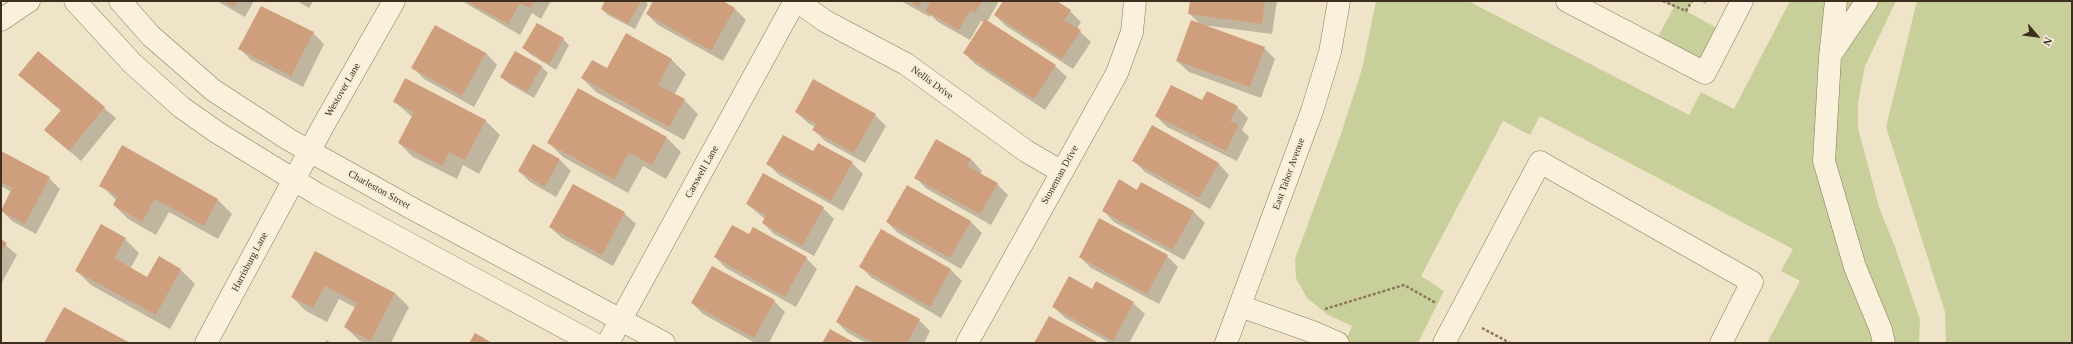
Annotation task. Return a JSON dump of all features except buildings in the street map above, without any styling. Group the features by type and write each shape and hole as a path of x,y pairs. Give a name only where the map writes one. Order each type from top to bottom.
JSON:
{"street":[{"path":"1,20 29,1"},
{"path":"75,1 132,63 181,107 293,180 593,343"},
{"name":"Charleston Street","path":"120,1 151,36 213,90 288,139 412,209 664,343"},
{"name":"Westover Lane","path":"293,180 394,1"},
{"name":"Nellis Drive","path":"796,1 825,21 906,64 1026,151 1062,172"},
{"name":"Carswell Lane","path":"608,343 796,1"},
{"name":"Stoneman Drive","path":"967,343 1117,73 1132,32 1135,1"},
{"name":"East Tabor Avenue","path":"1226,343 1312,111 1330,52 1339,1"},
{"path":"1567,1 1705,73 1742,1"},
{"path":"1836,1 1830,57 1824,160 1855,267 1881,330 1884,343"},
{"path":"1830,57 1867,1"},
{"path":"1444,343 1540,162 1752,282 1721,343"},
{"name":"Harrisburg Lane","path":"206,343 293,180"},
{"path":"1240,306 1313,332 1338,343"}],"path":[{"path":"1663,1 1686,11 1692,1"},
{"path":"1324,309 1404,285 1458,316 1510,343"}],"green space":[{"path":"1376,1 1468,1 1689,115 1701,92 1734,109 1790,1 1896,1 1865,66 1858,103 1858,128 1879,207 1895,247 1920,320 1919,343 1767,343 1800,281 1781,271 1793,249 1540,116 1530,135 1503,121 1421,276 1444,291 1418,343 1345,343 1352,326 1328,315 1307,298 1296,278 1295,259 1341,134 1362,69"},
{"path":"1663,1 1692,1 1686,11 1726,33 1705,73 1653,46 1674,7"},
{"path":"1917,1 2072,1 2072,343 1946,343 1945,312 1886,127"}]}
